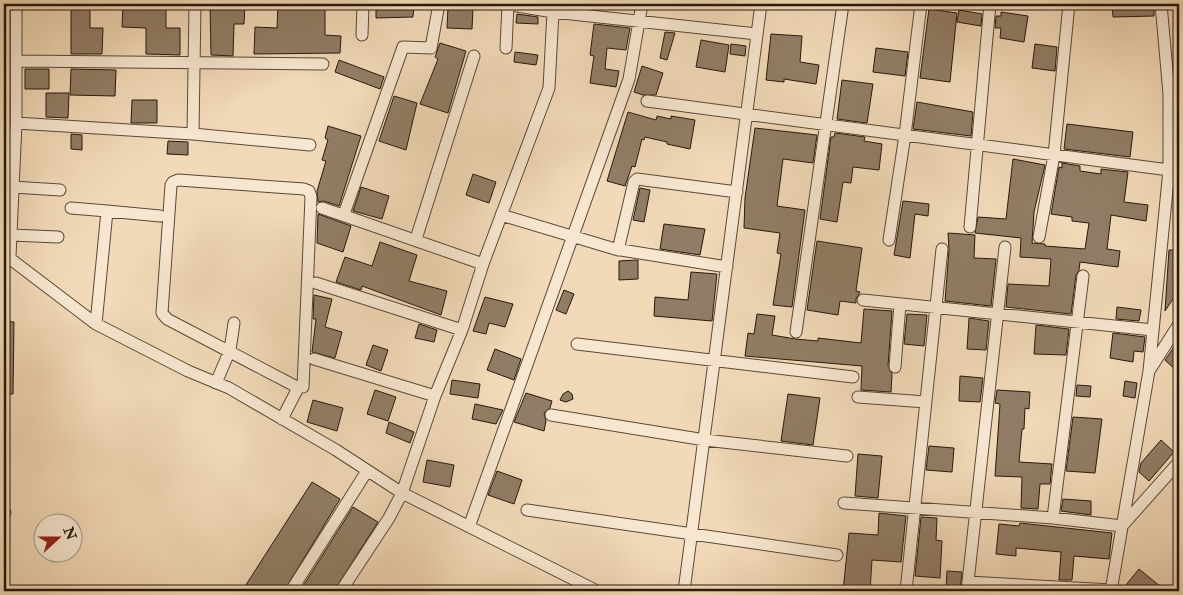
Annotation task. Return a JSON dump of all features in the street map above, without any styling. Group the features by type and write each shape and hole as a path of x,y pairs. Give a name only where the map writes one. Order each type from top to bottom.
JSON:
{"street":[{"path":"16,4 16,123 11,235 7,255 56,295 96,324 188,371 216,383 282,419 402,493 597,591"},
{"path":"193,134 196,4"},
{"path":"362,35 363,4"},
{"path":"344,214 404,47 432,48 439,4"},
{"path":"506,48 507,4 553,12 577,8 640,20 757,34"},
{"path":"469,528 486,476 574,238 629,79 642,4"},
{"path":"684,591 761,4"},
{"path":"796,332 843,4"},
{"path":"889,240 905,135 921,4"},
{"path":"970,227 990,4"},
{"path":"1039,237 1054,155 1069,4"},
{"path":"1005,247 999,314 974,514 968,587 1112,590 1149,371 1169,170 1174,94 1161,4"},
{"path":"341,591 389,518 402,493 435,396 462,330 482,264 549,88 553,12"},
{"path":"416,239 474,56"},
{"path":"17,61 196,61 323,64"},
{"path":"646,101 748,112 1169,170"},
{"path":"16,123 193,134 310,145"},
{"path":"618,250 634,182 637,178 737,192"},
{"path":"282,419 298,388 304,385 311,197 309,191 304,189 173,182 162,313 167,319 230,350 298,388"},
{"path":"13,187 60,190"},
{"path":"72,208 160,216"},
{"path":"322,208 416,239 482,264"},
{"path":"96,324 107,211"},
{"path":"501,215 618,250 727,268"},
{"path":"11,235 58,237"},
{"path":"906,591 942,249"},
{"path":"1053,518 1084,276"},
{"path":"316,283 462,330"},
{"path":"863,300 1153,330"},
{"path":"895,367 900,304"},
{"path":"216,383 230,350 234,323"},
{"path":"1149,371 1179,324"},
{"path":"577,344 853,377"},
{"path":"314,359 435,396"},
{"path":"858,397 926,402"},
{"path":"552,414 705,440 847,456"},
{"path":"1122,526 1177,470"},
{"path":"291,591 367,471"},
{"path":"844,503 974,514 1053,518 1122,526"},
{"path":"527,510 837,556"}],"building":[{"path":"71,4 90,4 90,28 103,28 102,54 71,54"},
{"path":"123,4 166,4 166,28 180,28 180,55 146,54 146,28 122,27"},
{"path":"210,4 245,4 244,24 234,24 233,56 211,55"},
{"path":"278,4 325,4 325,35 341,36 340,53 254,54 255,27 277,28"},
{"path":"376,4 414,4 413,17 376,18"},
{"path":"1112,4 1154,4 1154,16 1113,17"},
{"path":"448,7 473,8 472,29 447,28"},
{"path":"929,9 957,13 950,82 920,78"},
{"path":"959,10 982,14 981,26 957,22"},
{"path":"1001,12 1028,16 1024,42 1000,38 1001,28 995,28 996,16 1001,16"},
{"path":"517,14 538,17 538,24 516,23"},
{"path":"594,24 630,28 626,50 607,48 605,69 619,71 616,87 590,83 594,56 590,55"},
{"path":"665,32 675,33 667,60 660,58"},
{"path":"771,34 802,36 800,62 819,65 816,84 784,79 784,82 766,80"},
{"path":"701,40 729,45 725,72 696,67"},
{"path":"440,43 466,51 448,113 420,104 438,59 435,57"},
{"path":"731,44 746,46 745,56 730,54"},
{"path":"1035,44 1057,47 1055,71 1032,68"},
{"path":"876,48 908,52 905,76 873,72"},
{"path":"515,52 538,55 536,65 514,62"},
{"path":"339,60 384,77 380,89 335,72"},
{"path":"642,66 663,73 656,95 643,95 634,92"},
{"path":"25,69 49,69 49,89 25,89"},
{"path":"71,69 116,70 115,96 70,95"},
{"path":"842,80 873,84 867,123 837,119"},
{"path":"46,93 69,93 68,118 46,117"},
{"path":"394,96 417,103 406,150 379,141"},
{"path":"132,100 157,100 157,123 131,123"},
{"path":"917,102 973,112 971,136 913,129"},
{"path":"628,112 656,120 657,116 671,119 671,116 695,120 690,149 645,137 644,140 642,139 635,167 632,166 625,186 607,181"},
{"path":"1067,124 1133,132 1130,157 1064,149"},
{"path":"328,126 361,136 339,206 324,201 318,202 317,191 326,161 322,160 328,140 325,138"},
{"path":"755,128 817,135 813,163 783,159 777,206 805,210 792,307 773,305 781,254 777,253 780,233 744,228 745,198"},
{"path":"835,133 865,137 864,141 882,144 879,170 853,167 851,183 843,182 837,222 820,219 831,137 834,137"},
{"path":"71,134 82,135 82,150 71,149"},
{"path":"168,141 188,142 188,155 167,154"},
{"path":"1013,159 1045,165 1034,212 1032,243 1045,244 1045,246 1085,249 1089,223 1072,221 1072,217 1051,214 1059,167 1062,168 1062,163 1080,166 1080,171 1101,174 1101,169 1128,172 1124,202 1148,205 1146,221 1111,215 1107,249 1120,251 1118,267 1080,262 1076,275 1071,314 1006,307 1008,284 1049,286 1051,259 1020,257 1021,238 975,233 978,217 1006,219"},
{"path":"473,174 496,182 489,203 466,195"},
{"path":"361,187 389,196 382,219 353,211"},
{"path":"640,188 650,190 644,222 633,220"},
{"path":"903,201 929,204 928,216 915,214 910,258 894,255"},
{"path":"318,214 351,226 343,252 317,243"},
{"path":"664,224 705,229 700,255 660,249"},
{"path":"948,233 975,235 974,258 996,259 991,306 945,301 949,250"},
{"path":"817,241 862,248 856,291 860,292 856,303 840,301 838,315 807,310"},
{"path":"380,242 417,255 409,281 447,291 441,315 362,286 361,290 336,282 345,257 372,266"},
{"path":"1169,250 1179,250 1179,290 1165,311"},
{"path":"638,260 638,279 619,280 619,261"},
{"path":"691,272 717,274 712,321 654,316 655,297 688,300"},
{"path":"564,290 574,294 566,314 556,310"},
{"path":"314,295 332,299 325,327 342,332 335,358 312,352 316,319 313,319"},
{"path":"485,297 513,304 505,327 489,323 486,334 473,331"},
{"path":"1117,307 1141,310 1139,321 1116,319"},
{"path":"864,309 892,311 888,366 892,374 891,392 861,390 862,366 745,356 748,333 754,334 757,314 775,316 772,335 795,339 818,341 818,338 861,343"},
{"path":"907,314 927,315 924,346 904,344"},
{"path":"969,318 989,321 986,350 967,349"},
{"path":"4,321 14,322 13,394 4,394"},
{"path":"419,324 437,330 434,342 415,338"},
{"path":"1036,325 1069,329 1066,355 1034,354"},
{"path":"1113,333 1145,337 1143,352 1134,351 1133,362 1110,358"},
{"path":"1179,340 1179,373 1165,360"},
{"path":"373,345 388,350 381,371 366,365"},
{"path":"495,349 521,359 514,380 487,370"},
{"path":"960,376 983,378 980,402 959,401"},
{"path":"452,380 480,384 478,398 450,394"},
{"path":"1125,381 1137,383 1135,398 1123,396"},
{"path":"1077,385 1091,386 1090,397 1076,396"},
{"path":"375,390 396,397 388,421 367,414"},
{"path":"997,390 1030,392 1029,409 1025,408 1019,462 1052,464 1050,484 1040,484 1038,509 1021,508 1022,477 995,476 1000,404 995,403"},
{"path":"568,391 572,394 573,399 566,402 560,400 563,394"},
{"path":"526,393 552,401 550,408 544,413 546,421 544,431 514,422"},
{"path":"788,394 820,398 813,445 781,441"},
{"path":"313,400 343,408 337,431 307,422"},
{"path":"475,404 503,410 496,424 472,419"},
{"path":"1073,417 1102,419 1095,473 1066,471"},
{"path":"389,422 414,432 410,443 386,433"},
{"path":"1161,440 1174,452 1149,481 1139,472 1141,463"},
{"path":"929,446 954,448 952,472 926,470"},
{"path":"858,454 882,456 878,498 855,496"},
{"path":"427,460 454,465 450,487 423,482"},
{"path":"497,471 522,480 514,504 488,495"},
{"path":"312,482 340,499 284,591 242,591"},
{"path":"1063,499 1091,501 1091,515 1061,511"},
{"path":"353,507 378,522 334,591 300,591"},
{"path":"879,513 906,516 901,562 872,560 870,591 843,591 849,533 878,535"},
{"path":"921,517 937,518 936,540 942,541 940,578 915,576"},
{"path":"1020,523 1112,533 1109,559 1074,556 1072,580 1059,580 1061,552 1016,548 1016,556 996,554 999,524 1019,526"},
{"path":"1139,569 1166,591 1121,591"},
{"path":"947,571 962,572 960,590 946,589"}]}
